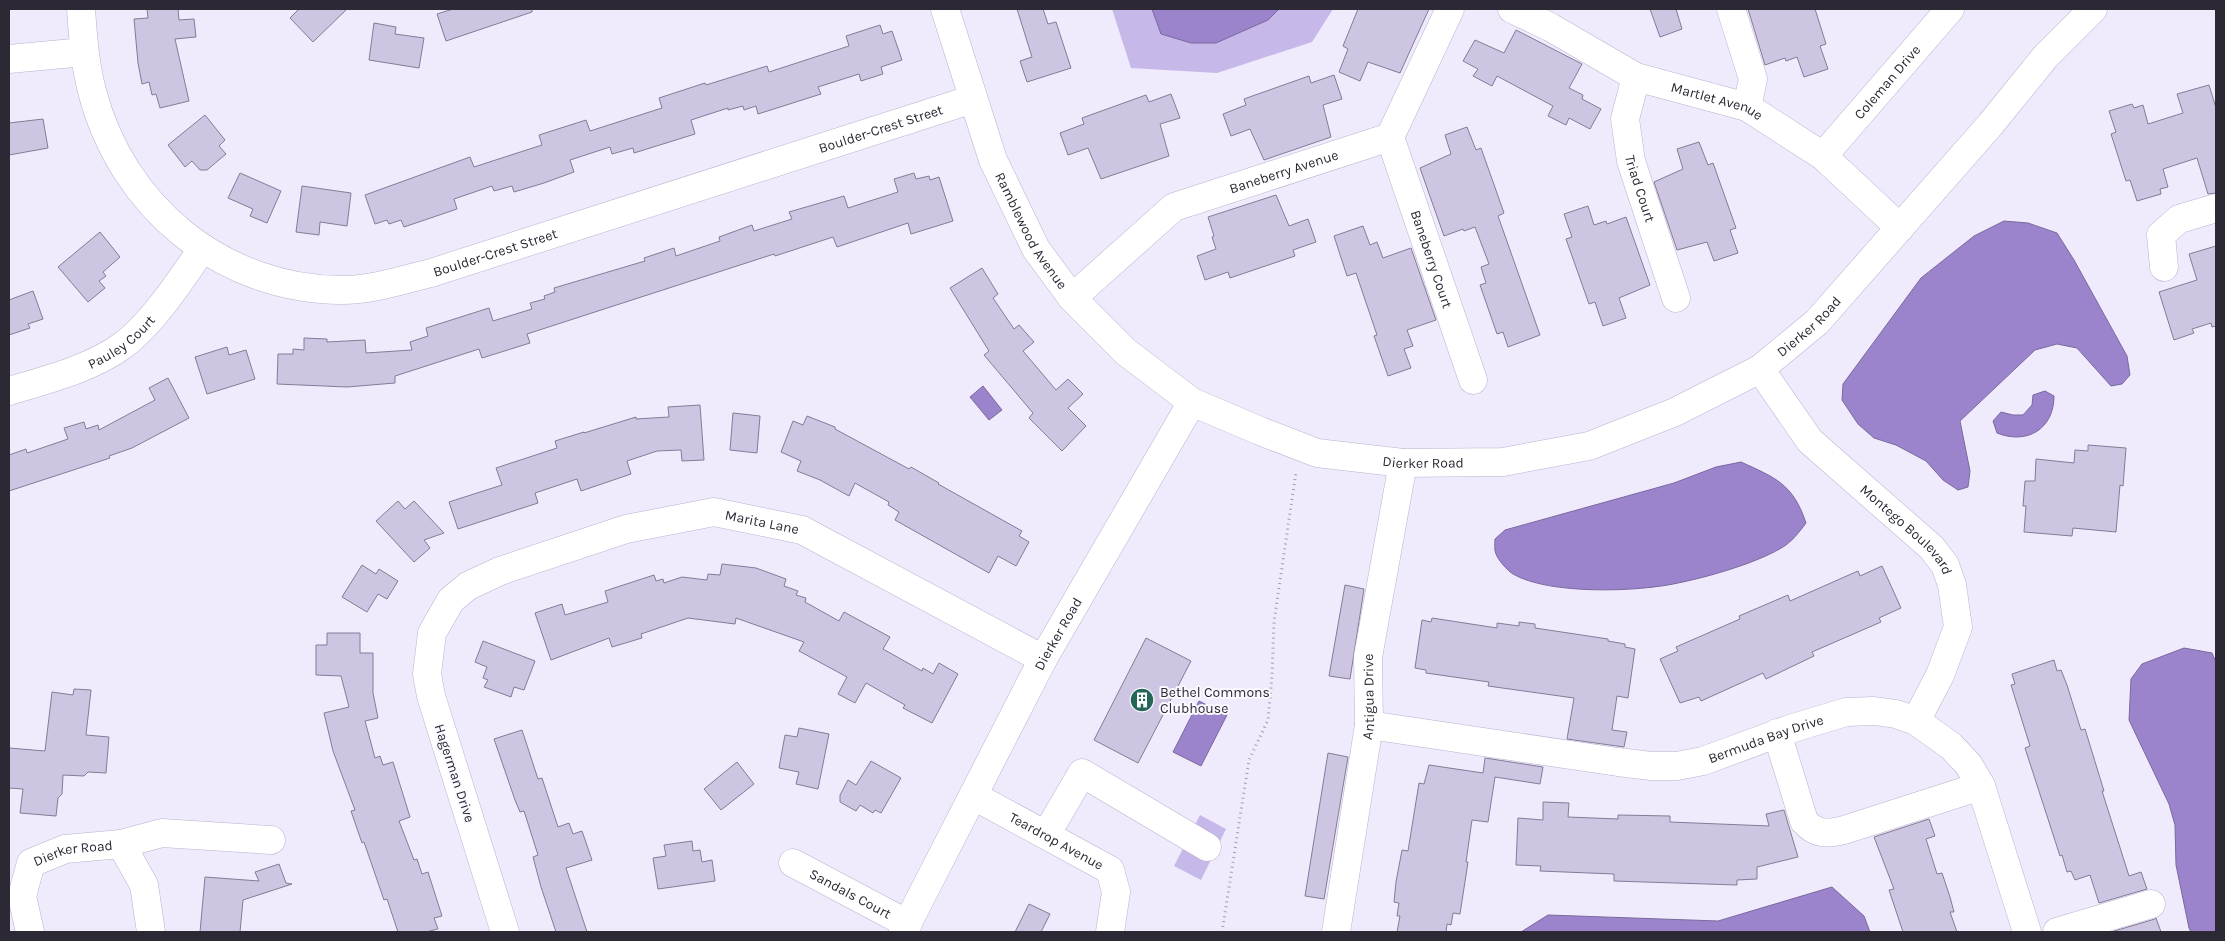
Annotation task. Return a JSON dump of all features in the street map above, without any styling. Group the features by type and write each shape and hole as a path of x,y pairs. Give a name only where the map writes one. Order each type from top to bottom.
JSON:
{"street":[{"name":"Boulder-Crest Street","path":"81,9 84,52 92,92 108,134 130,175 157,211 202,249 238,268 278,280 312,287 343,290 394,282 431,273 973,99"},
{"name":"Ramblewood Avenue","path":"945,9 993,160 1036,249 1072,298 1126,352 1192,402"},
{"path":"1390,137 1450,9"},
{"name":"Martlet Avenue","path":"1512,9 1550,27 1636,77 1747,107 1823,156 1900,228"},
{"path":"1732,9 1753,79 1747,107"},
{"name":"Coleman Drive","path":"1823,156 1950,9"},
{"name":"Dierker Road","path":"905,928 1043,659 1192,402 1317,453 1403,463 1503,462 1589,446 1675,412 1760,368 1817,322 1990,125 2046,56 2093,9"},
{"path":"9,59 84,52"},
{"name":"Triad Court","path":"1636,77 1625,118 1631,161 1676,298"},
{"name":"Baneberry Avenue","path":"1072,298 1174,207 1390,137"},
{"name":"Baneberry Court","path":"1390,137 1473,380"},
{"path":"2164,267 2161,235 2179,219 2216,208"},
{"name":"Pauley Court","path":"9,391 60,376 122,346 160,306 202,249"},
{"name":"Montego Boulevard","path":"1760,368 1810,441 1932,548 1945,565 1952,585 1958,627 1940,675 1916,721"},
{"name":"Antigua Drive","path":"1336,932 1369,724 1368,657 1403,463"},
{"name":"Marita Lane","path":"442,612 451,600 468,586 500,571 626,530 714,512 802,530 1043,659"},
{"name":"Hagerman Drive","path":"442,612 432,633 428,653 426,674 430,696 505,932"},
{"name":"Bermuda Bay Drive","path":"1369,724 1650,766 1676,766 1703,761 1777,733 1846,712 1874,711 1896,714 1916,721 1952,746 1968,764 1981,786 2027,932"},
{"path":"1777,733 1804,821 1810,829 1817,832 1830,834 1981,786"},
{"path":"1046,835 1082,773 1207,847"},
{"name":"Teardrop Avenue","path":"974,796 1110,870 1116,892 1110,932"},
{"path":"121,844 162,833 271,840"},
{"name":"Dierker Road","path":"30,932 15,894 31,863 65,849 121,844 144,885 152,932"},
{"name":"Sandals Court","path":"793,863 905,928"},
{"path":"2056,932 2151,904"}],"path":[{"path":"1222,932 1249,760 1268,720 1274,622 1300,446"}],"shaded area":[{"path":"1112,9 1152,9 1162,34 1268,20 1279,9 1333,9 1312,42 1217,73 1131,68"},
{"path":"1152,9 1279,9 1268,20 1216,43 1191,43 1161,34"},
{"path":"2004,221 2028,223 2057,233 2127,356 2130,375 2122,384 2111,386 2077,348 2057,344 2035,350 1960,421 1970,471 1968,487 1958,490 1943,480 1926,461 1896,445 1874,438 1858,424 1842,400 1843,384 1921,278 1974,236"},
{"path":"983,386 1002,410 989,420 970,397"},
{"path":"2045,391 2054,396 2053,408 2044,425 2037,431 2019,437 1997,433 1993,421 2001,412 2023,415 2032,405 2033,395"},
{"path":"1741,462 1774,478 1782,484 1795,499 1806,523 1786,545 1749,563 1704,577 1661,586 1594,590 1548,586 1529,581 1511,573 1495,552 1495,539 1505,530 1674,483 1716,467"},
{"path":"2184,648 2212,653 2216,662 2216,932 2191,932 2189,928 2176,865 2175,825 2169,804 2129,720 2131,679 2142,664"},
{"path":"1199,701 1227,715 1201,766 1173,752"},
{"path":"1200,815 1226,829 1201,880 1174,866"},
{"path":"1832,887 1864,916 1870,932 1521,932 1548,915 1718,921"}],"building":[{"path":"147,9 178,9 179,20 194,19 196,37 175,39 189,101 160,108 156,94 152,95 149,82 142,84 134,19 148,18"},
{"path":"299,9 347,9 313,42 290,18"},
{"path":"453,9 532,9 532,12 446,41 437,14"},
{"path":"1017,9 1043,9 1048,24 1056,22 1071,68 1027,82 1020,61 1032,57"},
{"path":"1358,9 1429,9 1400,73 1368,62 1360,81 1339,72 1348,49 1343,46"},
{"path":"1650,9 1676,9 1682,29 1660,37"},
{"path":"1748,9 1815,9 1826,44 1820,46 1828,69 1804,77 1797,57 1786,61 1785,58 1765,65"},
{"path":"374,23 396,27 395,34 424,38 419,68 369,60"},
{"path":"880,25 883,34 892,31 902,60 881,67 883,74 861,81 859,74 818,87 821,94 758,114 756,106 744,110 743,106 728,110 728,108 691,120 695,134 634,153 633,148 612,154 610,147 570,160 574,172 514,192 512,186 494,191 492,186 454,199 457,209 404,227 401,220 389,224 387,220 375,224 365,195 470,157 474,167 542,145 539,135 586,120 590,131 662,108 659,98 767,66 769,72 849,46 846,36"},
{"path":"1516,30 1582,64 1569,88 1583,95 1582,99 1601,109 1590,129 1569,118 1566,125 1548,116 1553,106 1497,76 1492,86 1473,76 1478,69 1463,61 1475,40 1504,53"},
{"path":"1334,75 1342,99 1323,105 1331,137 1264,160 1250,129 1231,136 1223,114 1246,105 1244,99 1309,76 1311,83"},
{"path":"2209,85 2216,108 2216,193 2208,194 2197,158 2163,169 2168,187 2160,189 2161,194 2137,201 2130,180 2126,181 2111,134 2116,132 2109,111 2132,104 2134,108 2143,105 2148,124 2183,113 2177,94"},
{"path":"1171,94 1180,118 1160,124 1169,156 1101,179 1088,148 1068,155 1060,133 1084,124 1082,118 1146,95 1149,102"},
{"path":"205,115 225,140 219,146 226,154 207,170 200,170 192,161 185,167 168,145"},
{"path":"43,119 48,148 9,155 9,123"},
{"path":"1467,127 1476,150 1481,148 1504,213 1498,216 1540,335 1508,347 1503,332 1497,334 1480,285 1486,283 1481,267 1489,264 1475,227 1444,236 1420,168 1451,154 1445,135"},
{"path":"1699,142 1708,165 1713,163 1736,228 1730,230 1738,253 1714,261 1707,242 1677,250 1654,182 1683,169 1677,149"},
{"path":"240,173 281,191 267,223 250,216 253,209 228,198"},
{"path":"914,173 916,179 929,176 930,180 939,177 953,221 911,234 908,223 837,247 833,237 775,256 774,254 527,334 530,343 482,358 479,349 395,376 395,383 347,387 277,384 278,354 293,354 293,349 304,350 304,338 327,339 327,342 365,340 366,353 412,350 410,342 428,336 426,328 489,308 493,321 532,309 530,303 545,299 544,296 555,292 554,288 645,261 644,258 674,248 676,256 720,241 719,237 752,225 754,231 792,219 789,212 844,196 848,208 898,192 894,179"},
{"path":"302,186 351,193 347,226 320,222 319,235 296,232"},
{"path":"1276,195 1289,226 1308,219 1316,242 1293,250 1295,256 1230,278 1228,272 1205,280 1197,256 1216,249 1208,217"},
{"path":"1588,206 1594,225 1606,221 1607,224 1626,217 1650,285 1619,298 1626,318 1603,326 1595,302 1589,304 1566,239 1572,237 1564,214"},
{"path":"1363,226 1370,245 1377,242 1383,258 1411,248 1436,320 1407,330 1413,346 1404,349 1411,368 1388,376 1374,336 1377,335 1356,273 1347,276 1334,236"},
{"path":"100,232 120,257 103,272 106,276 99,281 105,288 88,302 58,267"},
{"path":"2216,246 2216,326 2212,327 2211,323 2192,329 2194,333 2174,340 2159,292 2197,280 2189,254"},
{"path":"982,268 998,294 993,298 1014,329 1019,325 1034,342 1023,351 1056,390 1068,379 1083,394 1068,408 1086,426 1062,451 1029,418 1033,413 984,355 989,351 950,288"},
{"path":"33,291 43,319 28,324 30,328 9,335 9,300"},
{"path":"227,347 229,355 246,350 255,379 207,394 195,357"},
{"path":"168,378 189,418 132,448 109,456 110,458 9,491 9,455 26,449 27,453 68,439 64,428 84,422 86,429 98,425 99,430 155,400 149,388"},
{"path":"700,405 704,460 682,461 681,450 657,451 627,461 631,474 581,491 577,479 535,493 538,503 458,529 449,502 502,485 496,468 557,448 555,441 584,432 636,417 636,419 669,417 668,407"},
{"path":"733,413 760,416 757,453 730,450"},
{"path":"807,416 835,427 835,429 909,469 911,467 1022,531 1019,536 1029,542 1016,566 998,556 989,573 895,520 899,512 888,505 889,502 855,483 849,496 820,480 797,471 801,461 781,452 793,421 803,425"},
{"path":"2088,445 2126,448 2123,486 2120,485 2116,532 2073,528 2072,536 2024,532 2026,506 2023,506 2025,481 2035,481 2036,459 2074,463 2075,450 2088,451"},
{"path":"398,501 405,509 414,501 444,533 424,540 430,548 414,562 376,521"},
{"path":"722,564 756,568 786,579 784,586 798,591 796,595 806,598 805,602 839,621 844,612 890,637 883,649 922,671 923,668 933,674 939,663 958,674 932,723 903,708 905,705 866,683 855,703 838,694 847,677 799,651 804,642 736,618 735,624 688,618 641,634 642,638 612,647 609,638 551,660 535,613 562,604 565,615 608,602 605,591 654,575 656,581 663,579 664,583 682,577 707,580 708,574 720,575"},
{"path":"362,565 376,574 379,569 398,581 387,599 378,594 367,612 342,597"},
{"path":"1882,566 1901,608 1879,618 1881,622 1812,652 1814,656 1766,679 1763,673 1701,701 1699,697 1680,703 1660,659 1678,651 1676,647 1740,619 1739,616 1788,595 1790,601 1858,571 1860,576"},
{"path":"1345,585 1364,589 1350,679 1329,676"},
{"path":"1432,618 1497,628 1497,623 1519,626 1519,622 1535,624 1535,628 1608,639 1608,641 1625,644 1625,647 1635,649 1628,698 1617,696 1612,730 1627,732 1624,747 1567,739 1574,698 1488,686 1489,682 1426,673 1426,670 1415,668 1422,620 1431,622"},
{"path":"327,633 360,633 360,653 373,653 373,693 378,718 365,721 375,758 380,756 383,765 393,762 410,817 399,821 414,860 417,859 422,874 428,872 442,916 434,918 438,929 426,932 398,932 387,899 384,900 364,842 362,843 351,811 355,810 333,751 324,713 349,707 341,676 316,675 316,645 327,645"},
{"name":"Bethel Commons Clubhouse","path":"1146,638 1191,661 1138,763 1094,740"},
{"path":"483,641 535,661 524,690 514,687 511,697 484,687 488,680 483,678 487,667 475,662"},
{"path":"2054,660 2057,671 2061,670 2067,685 2081,730 2085,729 2129,876 2141,872 2147,889 2099,903 2090,875 2075,880 2071,871 2067,872 2062,855 2060,856 2025,748 2030,746 2011,685 2015,684 2012,674"},
{"path":"74,689 91,690 86,735 109,737 106,773 88,772 84,776 63,775 62,794 58,798 56,816 20,813 23,789 9,788 9,748 45,751 52,692 73,695"},
{"path":"799,728 829,734 818,789 796,784 799,772 779,768 785,735 797,737"},
{"path":"522,730 538,779 542,778 558,827 569,823 573,834 582,831 592,860 566,868 587,932 556,932 541,887 533,857 538,855 524,811 520,812 515,800 494,739"},
{"path":"1328,753 1348,757 1324,899 1305,896"},
{"path":"1485,758 1543,767 1540,784 1495,777 1488,822 1472,820 1460,914 1453,913 1451,925 1447,924 1446,932 1397,932 1400,916 1397,916 1399,903 1394,902 1396,882 1402,850 1408,851 1419,783 1424,784 1429,765 1483,773"},
{"path":"871,761 901,778 881,813 875,810 873,813 860,805 856,811 840,802 840,795 848,780 856,785"},
{"path":"737,762 754,784 721,810 704,789"},
{"path":"1543,802 1569,803 1568,817 1618,819 1618,815 1670,816 1670,822 1769,826 1766,814 1784,810 1798,857 1757,867 1757,879 1737,880 1737,885 1614,881 1614,874 1540,871 1541,866 1516,865 1518,818 1543,820"},
{"path":"1929,819 1935,836 1926,839 1937,874 1942,873 1950,897 1954,912 1950,912 1957,932 1903,932 1889,890 1894,889 1874,837"},
{"path":"692,841 693,851 700,850 702,862 712,860 715,881 658,889 653,858 666,856 664,845"},
{"path":"279,864 286,883 292,884 243,900 240,932 200,932 205,877 259,881 255,872"},
{"path":"1029,904 1050,914 1041,932 1015,932"},
{"path":"2155,919 2161,932 2111,932"}],"place":[{"name":"Bethel Commons Clubhouse","path":"1142,700"}]}
